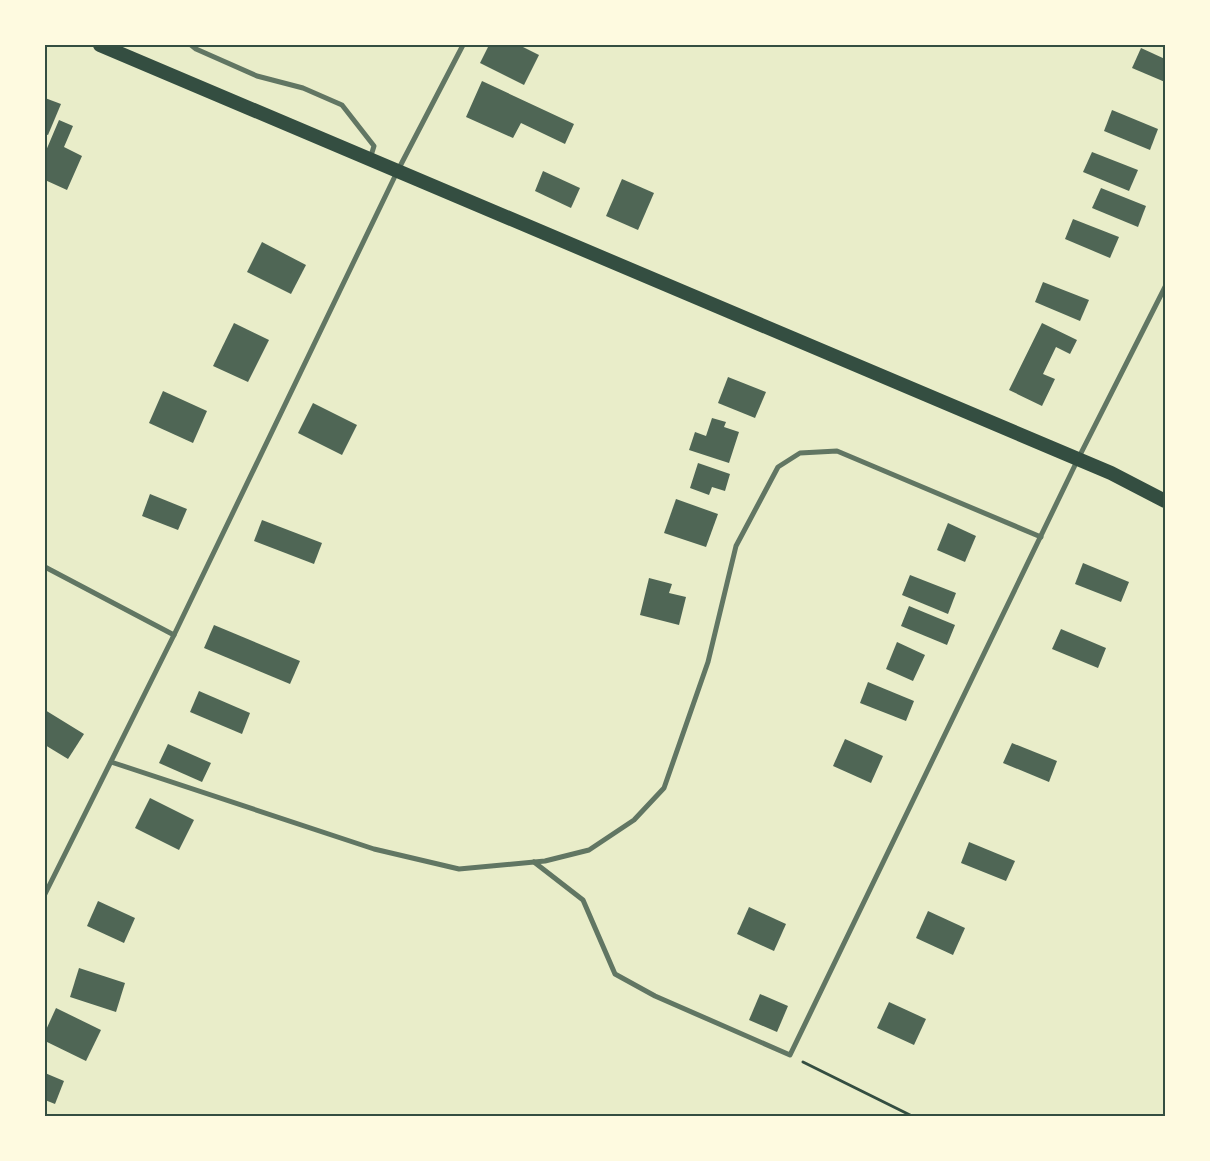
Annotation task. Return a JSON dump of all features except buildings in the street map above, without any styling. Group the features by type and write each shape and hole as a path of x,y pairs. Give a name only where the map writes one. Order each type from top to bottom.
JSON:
{"highway":[{"path":"100,45 1111,473 1165,501"}],"street":[{"path":"192,45 196,49 257,76 303,88 342,105 374,146 370,160"},
{"path":"45,894 174,634 397,172 463,45"},
{"path":"534,862 582,900 615,974 655,996 790,1056 1078,459 1165,288"},
{"path":"111,762 383,852 459,869 534,862 589,850 634,820 664,788 708,662 736,546 778,467 800,453 837,451 1041,537"},
{"path":"45,567 174,634"}],"path":[{"path":"790,1056 912,1116"}]}
